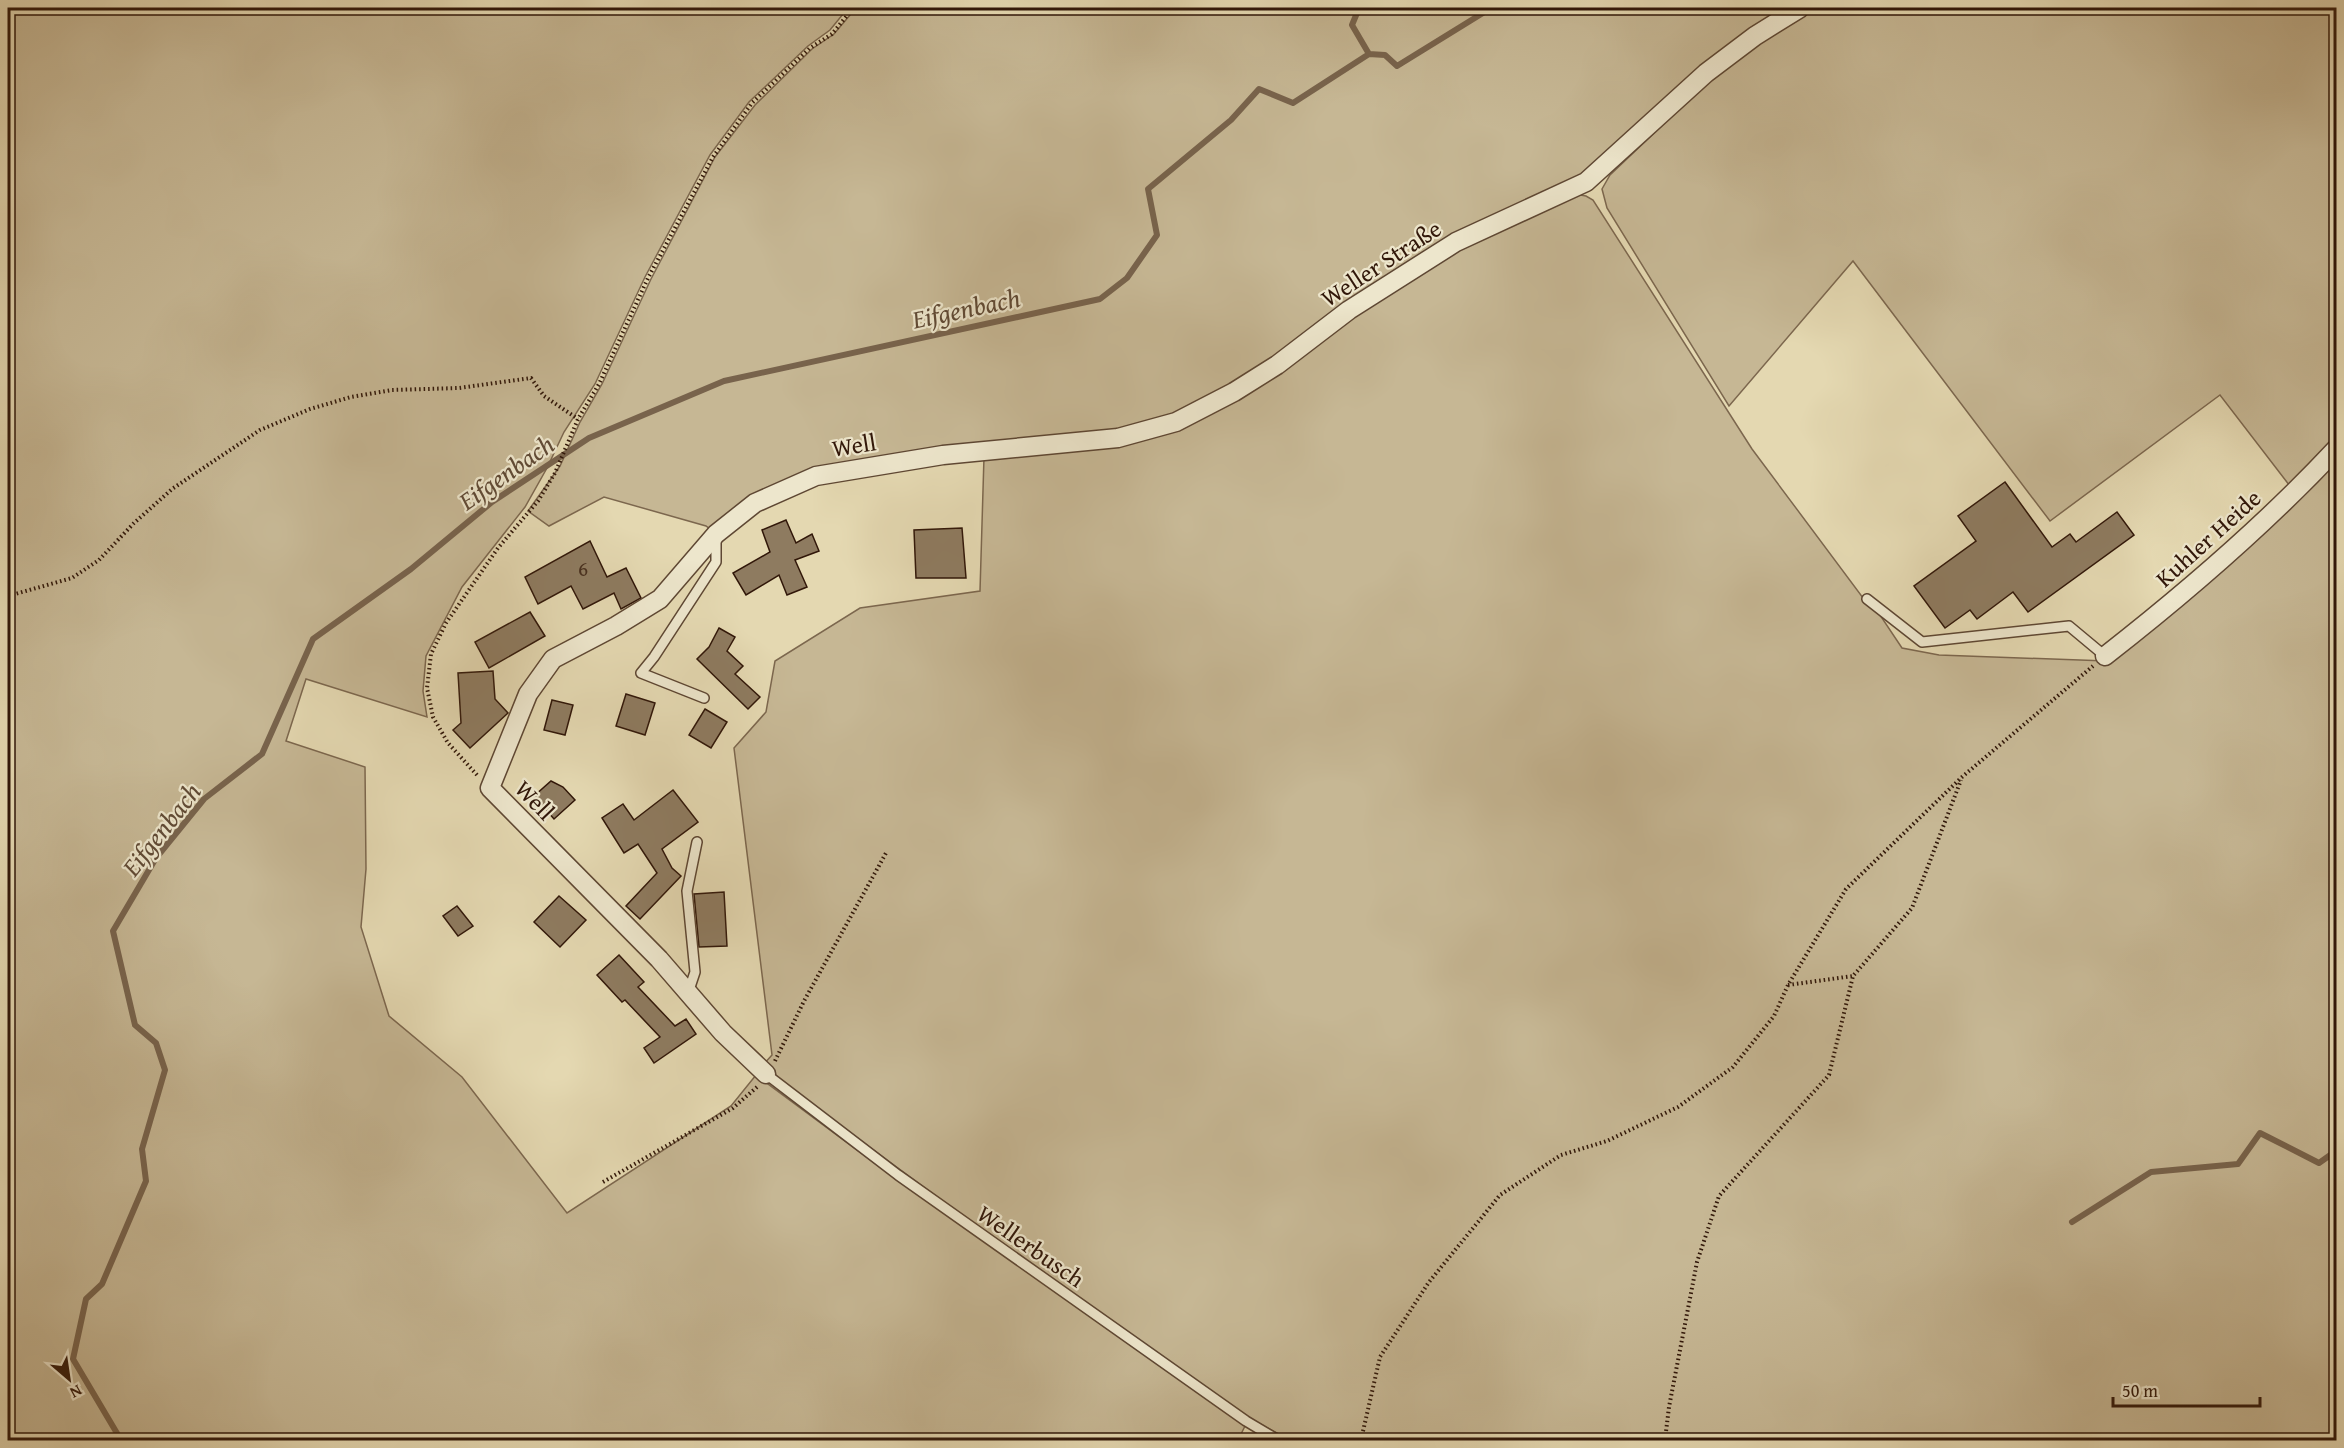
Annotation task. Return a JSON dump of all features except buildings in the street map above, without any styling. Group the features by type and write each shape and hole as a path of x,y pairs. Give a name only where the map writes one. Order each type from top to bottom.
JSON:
{"street":[{"name":"Weller Straße","path":"943,455 1118,438 1176,422 1234,392 1277,365 1349,310 1456,242 1586,182 1706,74 1755,36 1800,8"},
{"name":"Kuhler Heide","path":"2105,656 2175,601 2245,540 2337,449"},
{"name":"Well","path":"766,1074 723,1033 659,959 490,788 528,694 553,659 616,626 660,599 716,534 755,503 816,476 943,455"}],"lane":[{"path":"704,698 641,673 654,657 716,562 716,534"},
{"path":"1867,599 1922,642 2069,626 2105,656"},
{"path":"688,993 695,972 687,891 697,842"},
{"name":"Wellerbusch","path":"766,1074 898,1175 1246,1421 1278,1440"}],"path":[{"path":"490,788 448,743 433,717 427,688 431,654 446,623 467,590 498,548 538,501 555,473 578,419 599,384 648,278 713,157 752,104 810,48 832,34 853,8"},
{"path":"8,596 72,578 99,560 134,523 172,489 260,430 310,409 351,397 392,390 459,388 531,378 544,396 578,419"},
{"path":"1361,1440 1380,1357 1429,1282 1500,1195 1561,1155 1607,1141 1678,1107 1733,1067 1774,1016 1788,985 1846,889 1962,777 2105,656"},
{"path":"1665,1440 1696,1262 1719,1196 1828,1075 1853,976 1912,908 1962,777"},
{"path":"603,1182 742,1102 776,1061 804,1001 886,852"},
{"path":"1788,985 1853,976"},
{"path":"1555,1440 1604,1437 1630,1440"}],"shaded area":[{"path":"8,8 848,8 830,30 808,46 749,102 710,155 645,277 595,384 564,432 525,507 462,587 426,656 423,691 427,717 306,679 286,741 365,767 366,869 361,927 389,1016 462,1077 567,1213 731,1106 756,1075 896,1179 1245,1426 1238,1440 8,1440"},
{"path":"856,8 1793,8 1583,175 1453,240 1274,365 1174,420 1115,436 815,473 714,532 706,526 604,497 549,526 528,511 560,466 580,422 602,384 651,279 715,157 755,105 812,49 834,34"},
{"path":"1813,8 2336,8 2336,446 2293,490 2220,395 2050,521 1853,261 1729,406 1607,208 1602,189 1610,175 1711,79 1759,40"},
{"path":"1575,194 1593,200 1752,449 1866,602 1874,606 1902,648 1939,655 2107,661 2336,453 2336,1440 1291,1440 1245,1415 1200,1385 936,1196 762,1066 772,1055 734,748 766,712 775,661 860,608 980,591 984,457 1176,425 1458,246"}],"waterway":[{"path":"1359,8 1352,25 1369,54"},
{"name":"Eifgenbach","path":"121,1440 73,1359 86,1299 102,1284 146,1181 142,1149 165,1070 156,1043 135,1025 113,931 156,858 204,799 262,754 313,639 411,569 492,502 589,438 724,381 1100,299 1127,278 1157,235 1148,189 1231,120 1259,89 1293,103 1369,54 1385,55 1397,66 1491,8"},
{"path":"2072,1222 2151,1172 2238,1164 2260,1133 2319,1163 2336,1151"}]}
